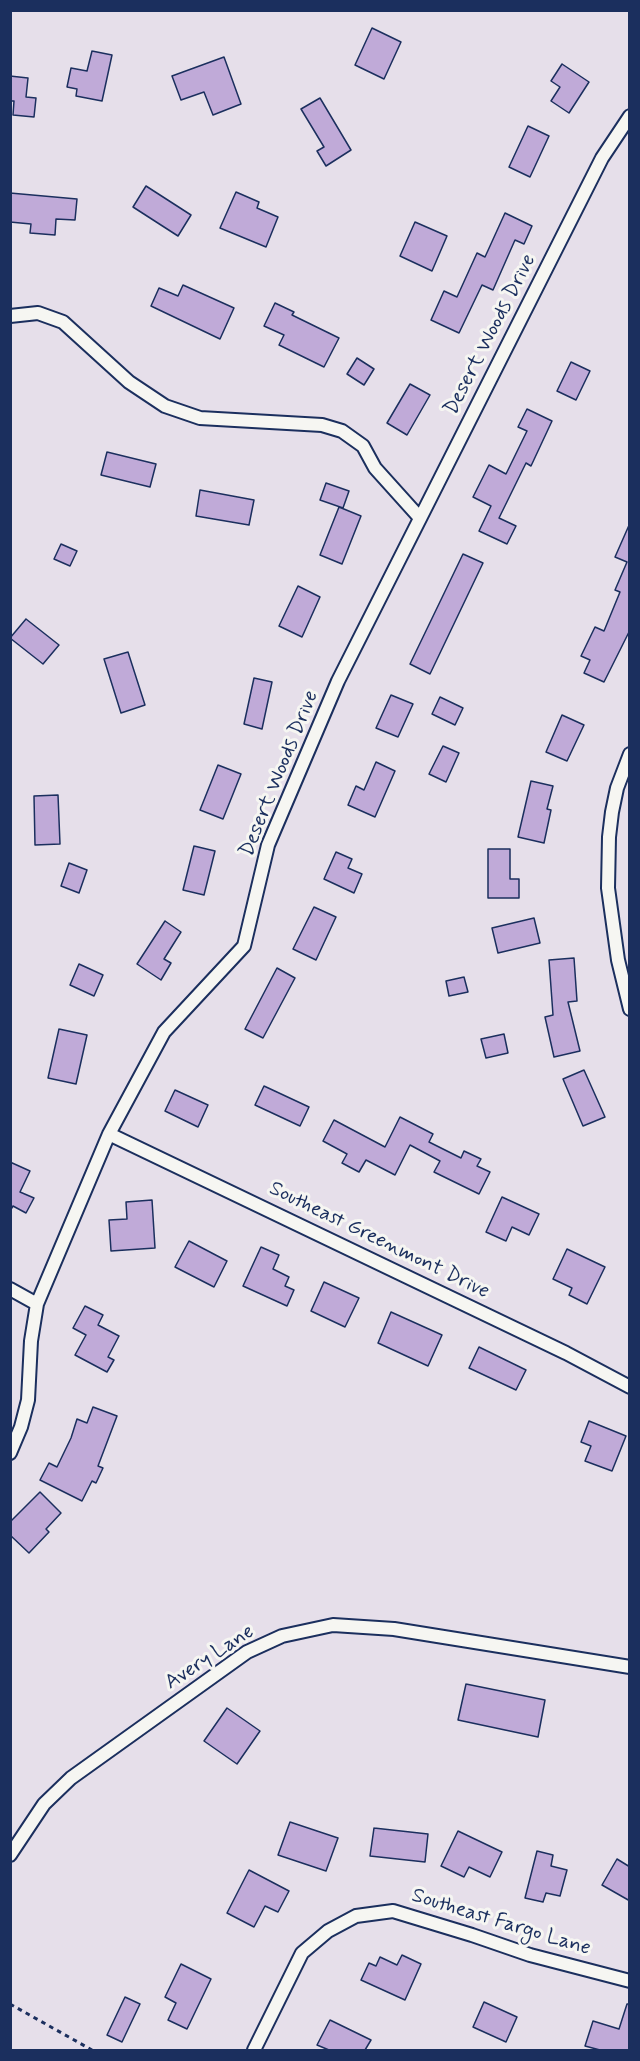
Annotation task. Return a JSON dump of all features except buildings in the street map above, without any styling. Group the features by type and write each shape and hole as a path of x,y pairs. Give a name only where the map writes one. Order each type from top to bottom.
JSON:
{"street":[{"name":"Desert Woods Drive","path":"10,1453 21,1427 28,1400 31,1341 37,1304 109,1134 164,1032 244,946 268,845 338,681 602,158 630,116"},
{"path":"10,316 38,313 63,322 129,382 165,406 200,418 322,425 342,431 363,446 375,468 420,518"},
{"path":"630,754 617,788 612,812 608,879 618,960 630,1009"},
{"name":"Southeast Greenmont Drive","path":"109,1134 566,1353 630,1387"},
{"path":"10,1289 37,1304"},
{"name":"Avery Lane","path":"10,1855 44,1804 71,1778 247,1653 282,1636 333,1625 394,1629 630,1667"},
{"name":"Southeast Fargo Lane","path":"254,2050 302,1953 328,1931 356,1916 393,1911 530,1955 630,1981"}],"path":[{"path":"10,2004 92,2050"}]}
